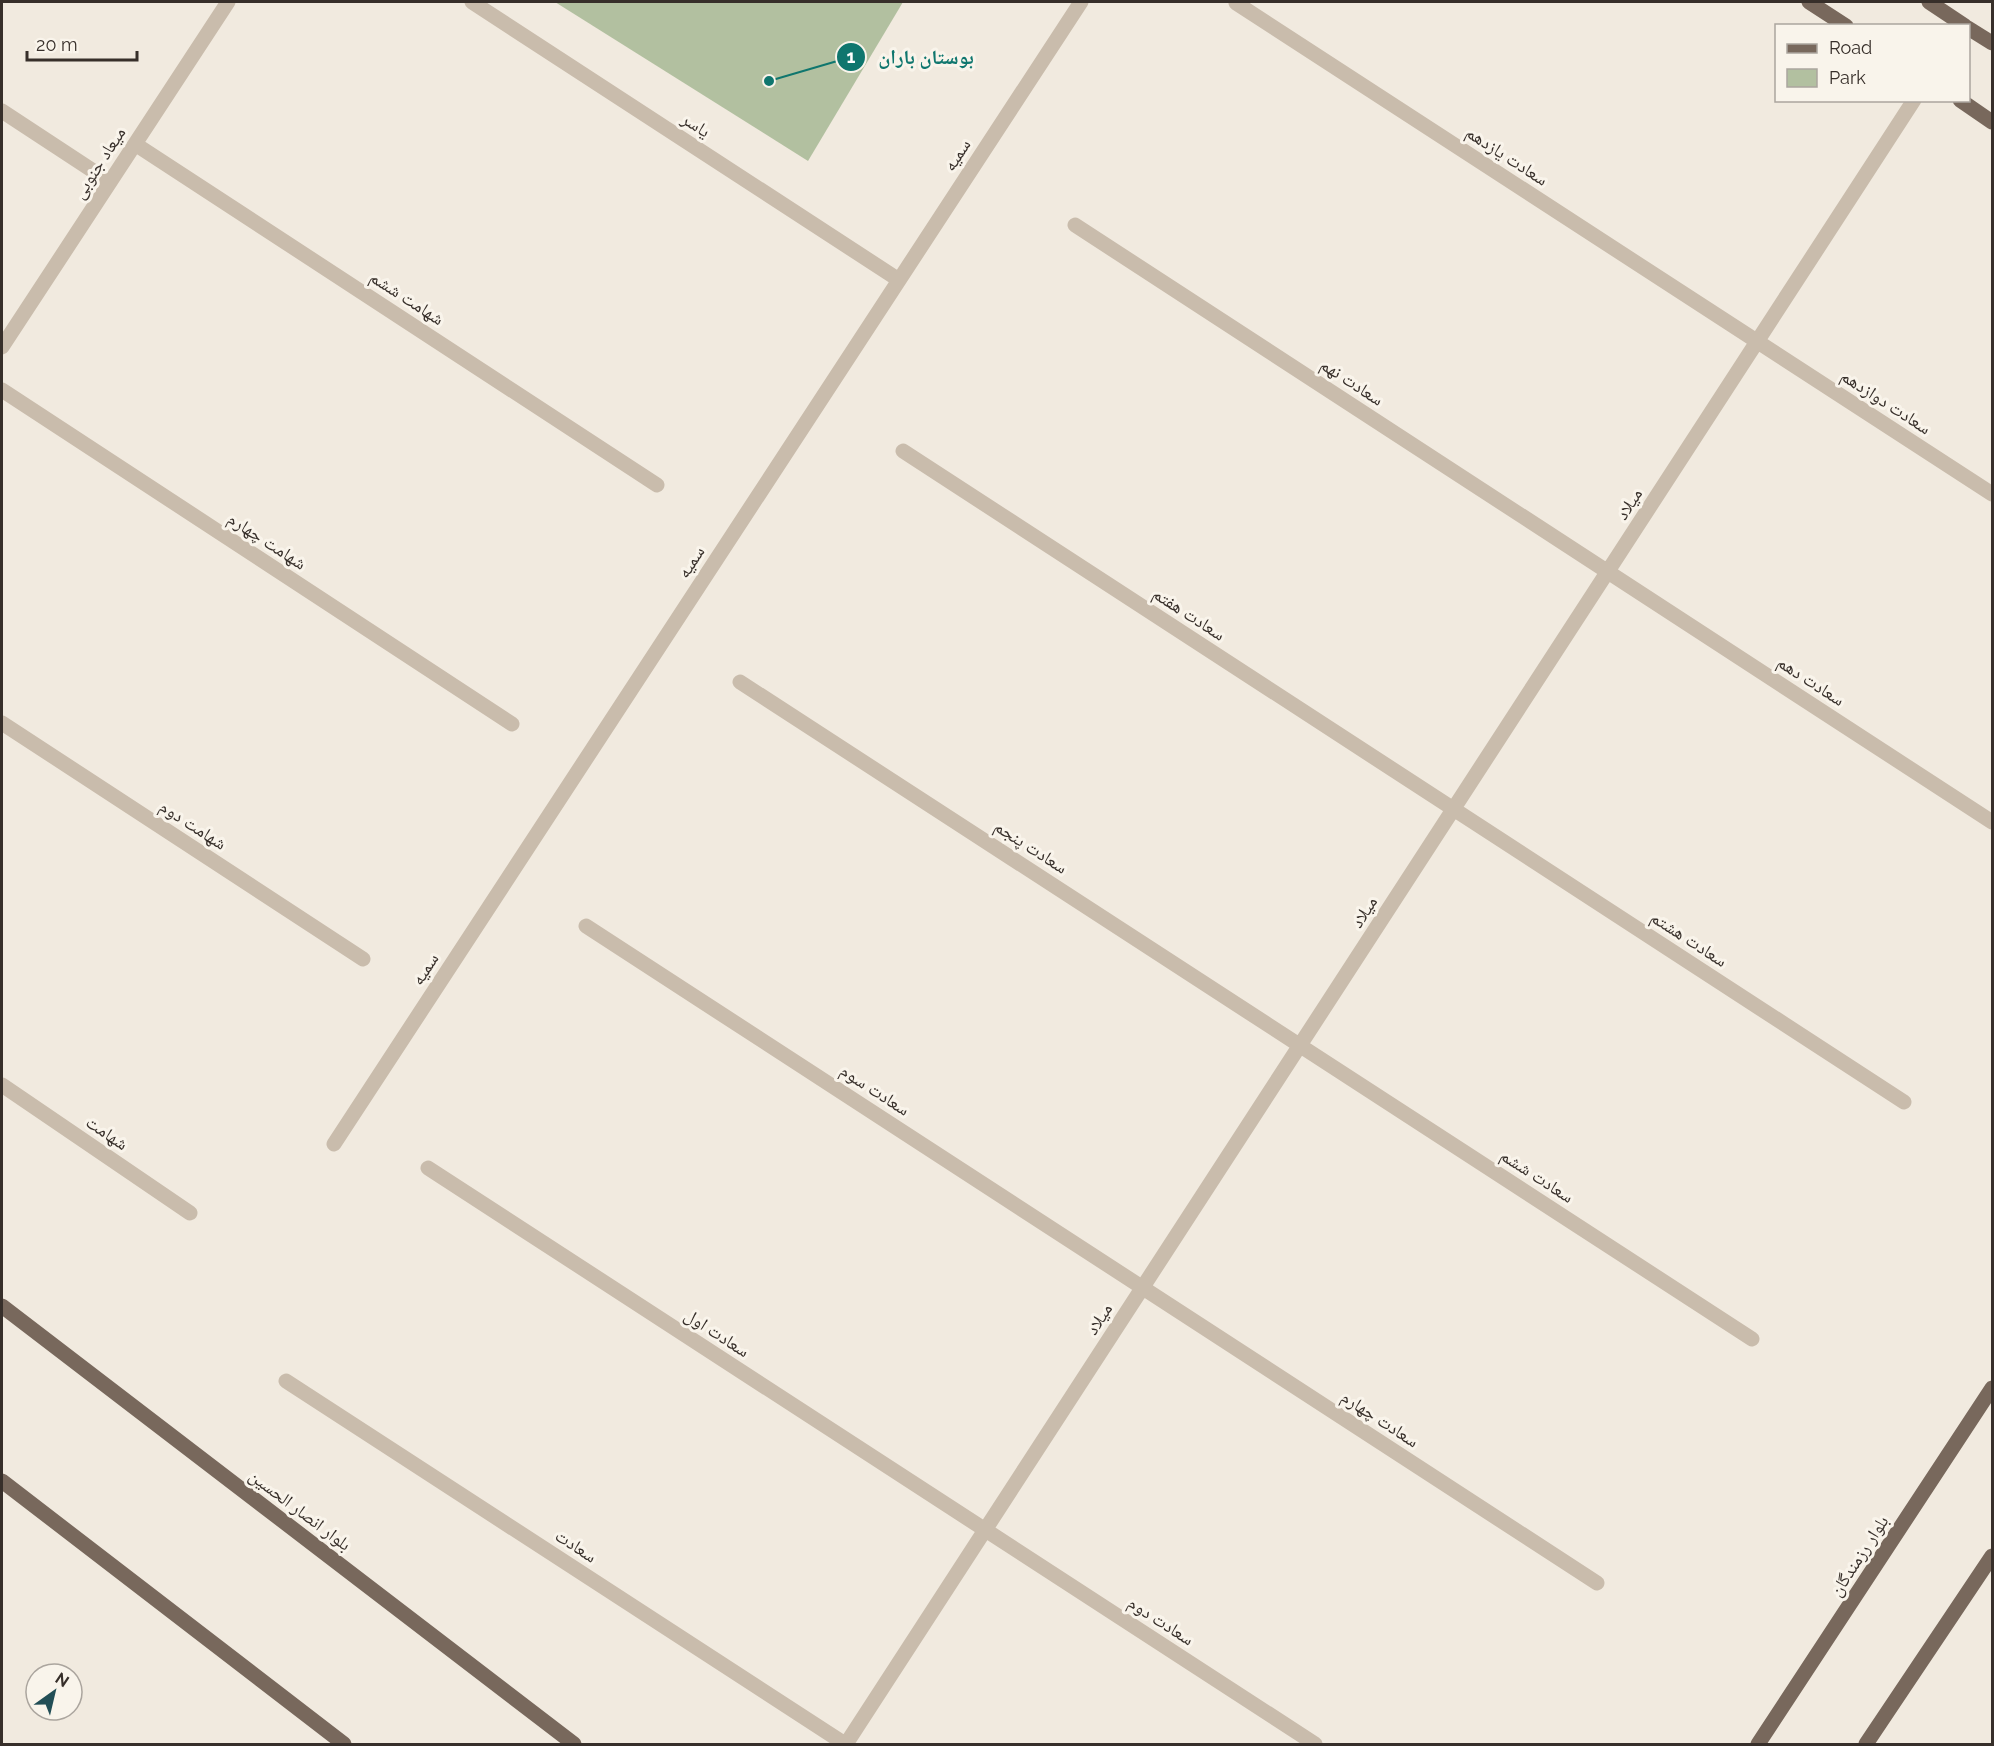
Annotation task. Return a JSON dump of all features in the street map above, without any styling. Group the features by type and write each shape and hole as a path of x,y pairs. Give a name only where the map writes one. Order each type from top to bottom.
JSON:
{"main road":[{"path":"1809,2 1843,24"},
{"path":"1929,2 1962,24"},
{"path":"1970,29 1992,43"},
{"path":"1963,102 1992,122"},
{"name":"بلوار انصار الحسین","path":"2,1306 574,1744"},
{"name":"بلوار رزمندگان","path":"1758,1744 1992,1388"},
{"path":"2,1481 344,1744"},
{"path":"1866,1744 1992,1556"}],"street":[{"name":"میعاد جنوبی","path":"2,346 228,2"},
{"name":"یاسر","path":"472,2 899,280"},
{"name":"سمیه","path":"334,1144 1081,2"},
{"name":"سعادت یازدهم","path":"1236,3 1758,342"},
{"name":"میلاد","path":"846,1744 1913,102"},
{"path":"2,111 110,182"},
{"name":"شهامت ششم","path":"135,144 657,485"},
{"name":"سعادت نهم","path":"1075,225 1608,572"},
{"name":"سعادت دوازدهم","path":"1758,342 1992,494"},
{"name":"شهامت چهارم","path":"2,390 512,724"},
{"name":"سعادت هفتم","path":"903,451 1454,809"},
{"name":"سعادت دهم","path":"1608,572 1992,822"},
{"name":"سعادت پنجم","path":"740,682 1300,1046"},
{"name":"شهامت دوم","path":"2,723 363,959"},
{"name":"سعادت هشتم","path":"1454,809 1904,1102"},
{"name":"سعادت سوم","path":"586,926 1143,1288"},
{"name":"سعادت ششم","path":"1300,1046 1752,1340"},
{"name":"شهامت","path":"2,1085 190,1213"},
{"name":"سعادت اول","path":"428,1168 985,1530"},
{"name":"سعادت چهارم","path":"1143,1288 1597,1583"},
{"name":"سعادت","path":"286,1381 846,1744"},
{"name":"سعادت دوم","path":"985,1530 1315,1744"}],"green space":[{"path":"555,2 903,2 808,161"}],"place":[{"name":"بوستان باران","path":"769,81"}]}
